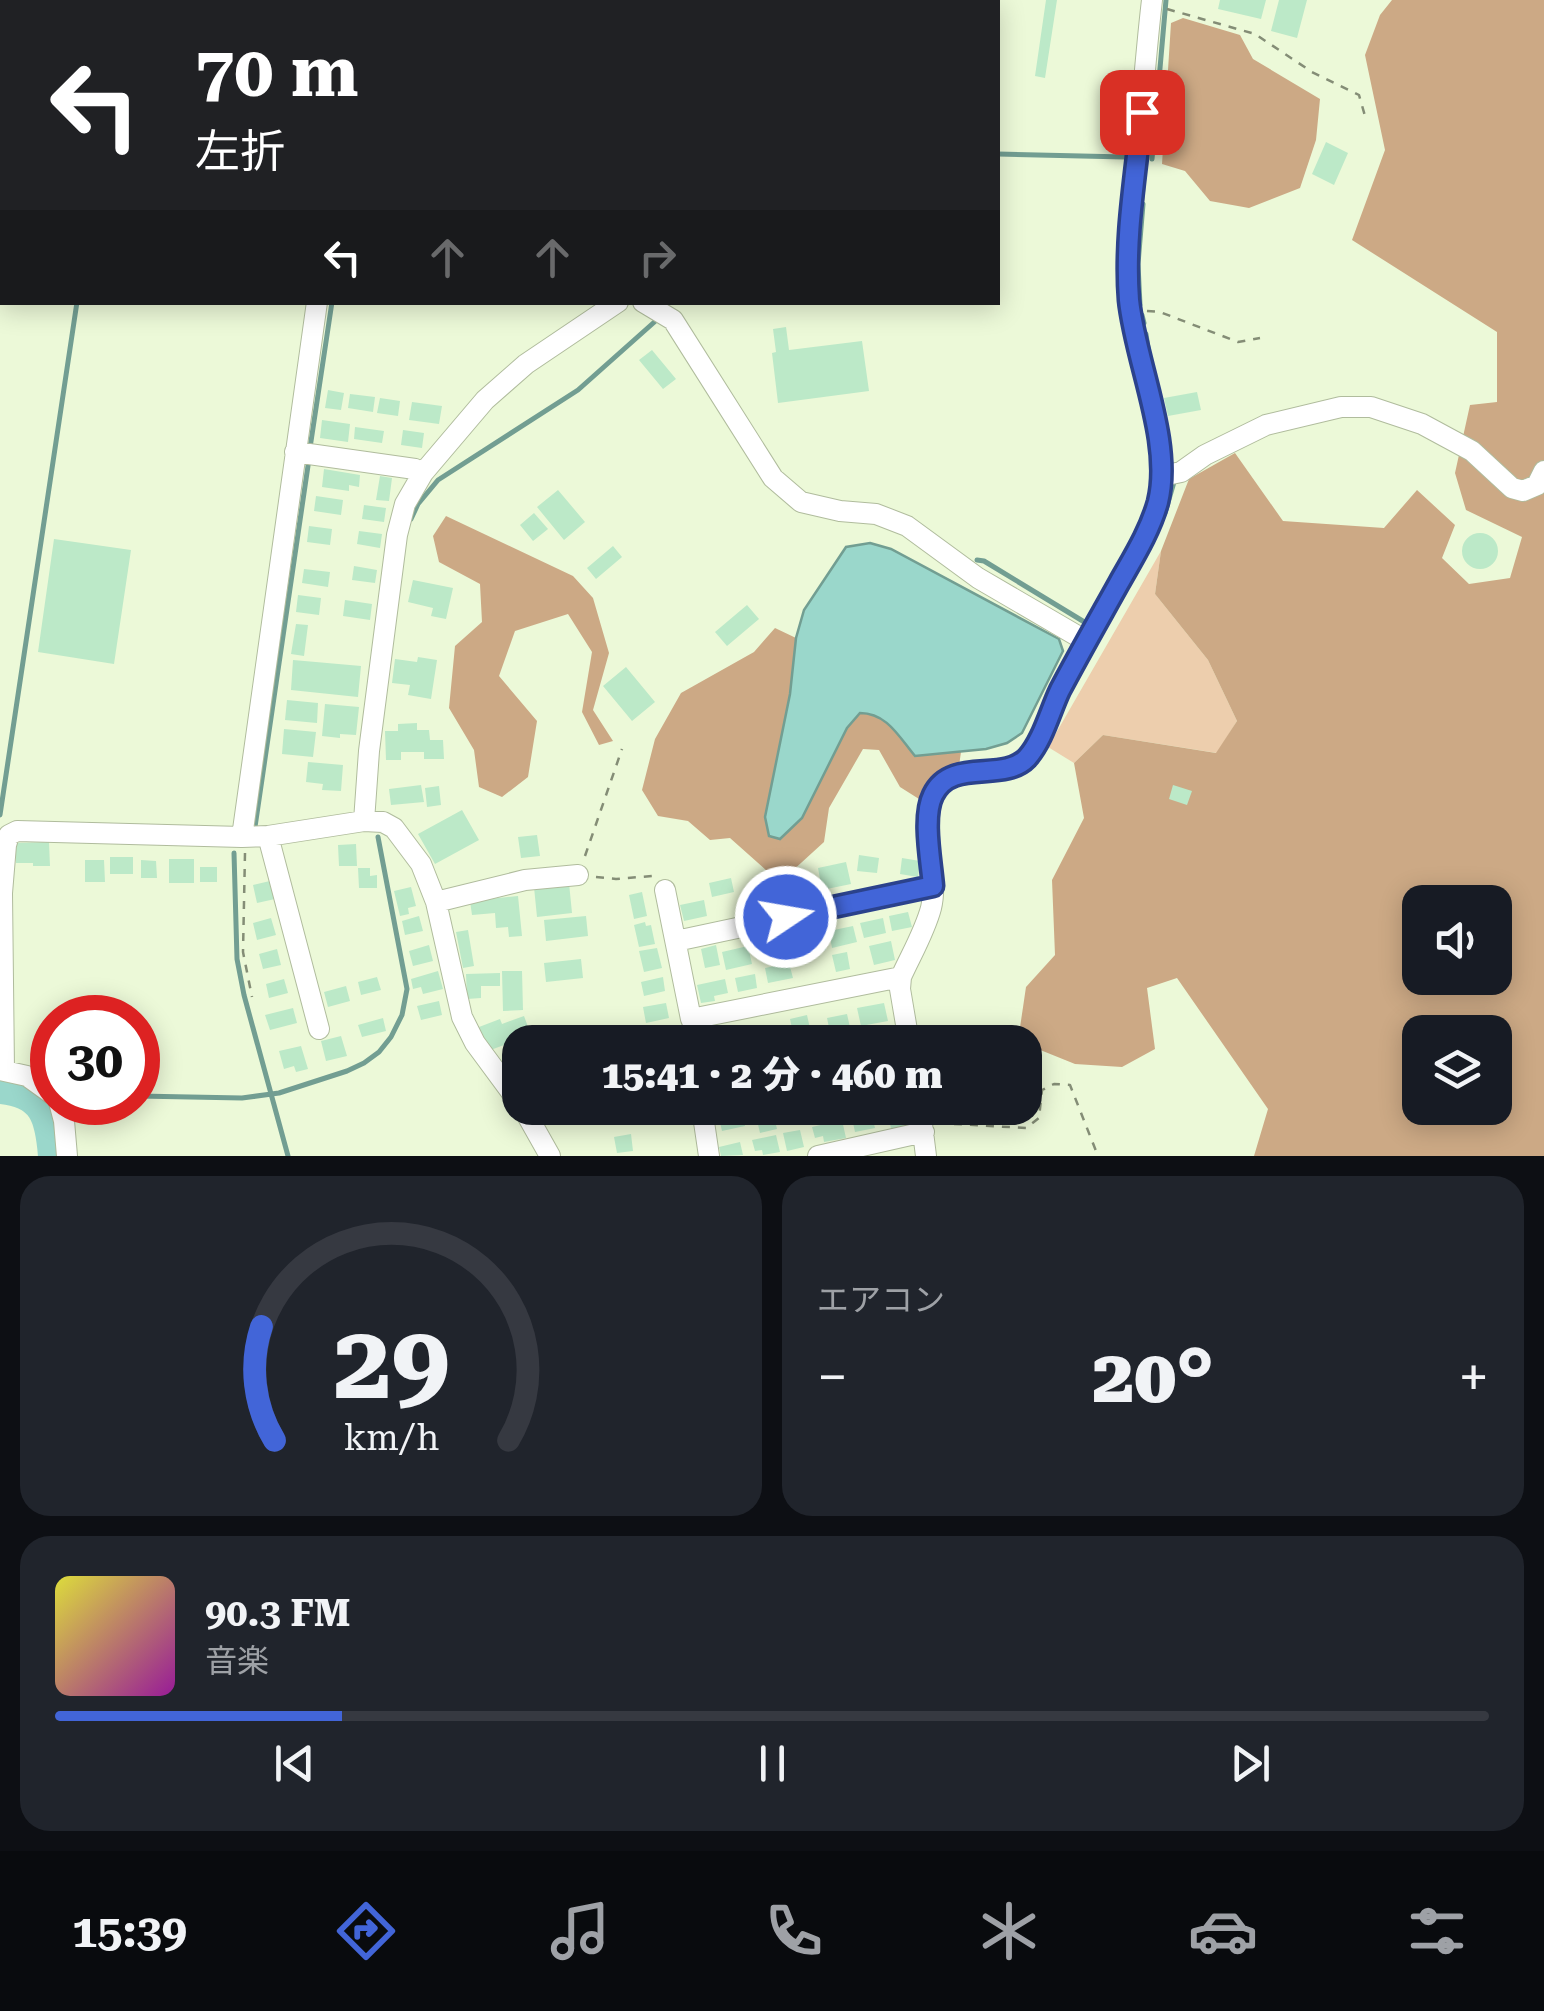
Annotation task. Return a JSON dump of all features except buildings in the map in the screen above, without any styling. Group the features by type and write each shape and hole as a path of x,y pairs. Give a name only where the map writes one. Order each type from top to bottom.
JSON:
{"street":[{"path":"906,1025 901,977 932,907 928,815 932,796 941,784 963,772 1008,768 1025,761 1058,693 1140,547 1158,503 1162,476 1156,423 1131,309 1129,251 1152,0"},
{"path":"242,837 305,453 317,305"},
{"path":"364,822 396,535 405,504 423,474 485,400 526,364 614,305"},
{"path":"658,311 774,478 801,502 840,512 876,514 907,526 978,578 1086,641"},
{"path":"1162,476 1181,472 1204,455 1266,425 1341,407 1371,407 1422,424 1472,452 1512,488 1522,491 1536,486 1544,472"},
{"path":"305,453 415,469 423,474"},
{"path":"30,1078 2,1070 2,893 9,835 17,831 242,837 384,822 394,828 421,864 436,902 462,1017 502,1080"},
{"path":"268,836 320,1029"},
{"path":"436,902 525,880 578,875"},
{"path":"664,882 691,1019 901,977"},
{"path":"676,940 933,886"},
{"path":"64,1125 66,1156"},
{"path":"532,1125 550,1156"},
{"path":"705,1125 710,1156"},
{"path":"923,1125 926,1156"},
{"path":"818,1156 924,1132"}],"path":[{"path":"1172,10 1254,34 1312,72 1359,95 1365,116"},
{"path":"1131,309 1160,312 1238,342 1260,338"},
{"path":"622,750 578,875 664,882"},
{"path":"242,837 242,952 252,997"},
{"path":"924,1132 938,1123 1026,1128 1039,1118 1042,1090 1054,1084 1070,1085 1098,1156"}],"shaded area":[{"path":"1392,0 1544,0 1544,1156 1254,1156 1268,1109 1177,978 1147,988 1155,1049 1122,1067 1075,1064 1042,1051 1042,1025 1020,1025 1026,987 1055,955 1052,880 1084,818 1074,763 1103,735 1216,753 1237,721 1208,660 1155,594 1161,551 1189,479 1235,453 1283,521 1384,528 1417,490 1455,525 1442,558 1469,584 1510,578 1522,537 1466,510 1455,473 1470,405 1497,402 1497,332 1352,240 1385,150 1365,55 1380,15"},
{"path":"1183,18 1240,35 1253,59 1320,99 1316,140 1300,188 1249,208 1210,201 1185,171 1162,164 1171,23"},
{"path":"446,516 573,576 593,598 609,653 593,710 613,741 599,745 582,712 592,652 568,614 515,631 499,676 537,721 528,777 502,797 479,787 474,750 449,708 455,646 482,622 480,584 439,562 433,536"},
{"path":"1161,551 1155,594 1208,660 1237,721 1217,753 1103,735 1074,763 1048,747"},
{"path":"775,628 796,638 790,694 847,728 860,713 878,717 892,727 915,756 961,752 959,766 931,777 919,799 900,787 879,750 863,749 829,808 824,842 790,873 767,871 730,838 710,840 688,821 658,816 642,790 655,739 681,693 754,652"}],"water":[{"path":"870,543 891,549 1059,639 1063,651 1022,733 1007,743 986,749 915,756 885,722 860,713 847,728 802,818 780,839 769,836 765,817 804,610 846,547"}],"waterway":[{"path":"1152,159 1166,0"},
{"path":"1000,154 1125,157"},
{"path":"1140,305 1138,264 1143,204"},
{"path":"0,815 77,305"},
{"path":"310,448 332,305"},
{"path":"1142,315 1144,323"},
{"path":"411,519 438,480 578,390 660,317"},
{"path":"1146,334 1148,348"},
{"path":"255,827 309,459"},
{"path":"1165,513 1174,482"},
{"path":"977,560 1086,623"},
{"path":"160,1096 242,1098 279,1093 347,1071 379,1052 402,1015 407,989 378,837"},
{"path":"234,853 237,959 288,1156"},
{"path":"0,1090 35,1102 46,1119 52,1156"}],"route":[{"path":"786,917 933,886 928,815 932,796 941,784 963,772 1008,768 1025,761 1058,693 1140,547 1158,503 1162,476 1156,423 1130,301 1129,251 1142,112"}]}
